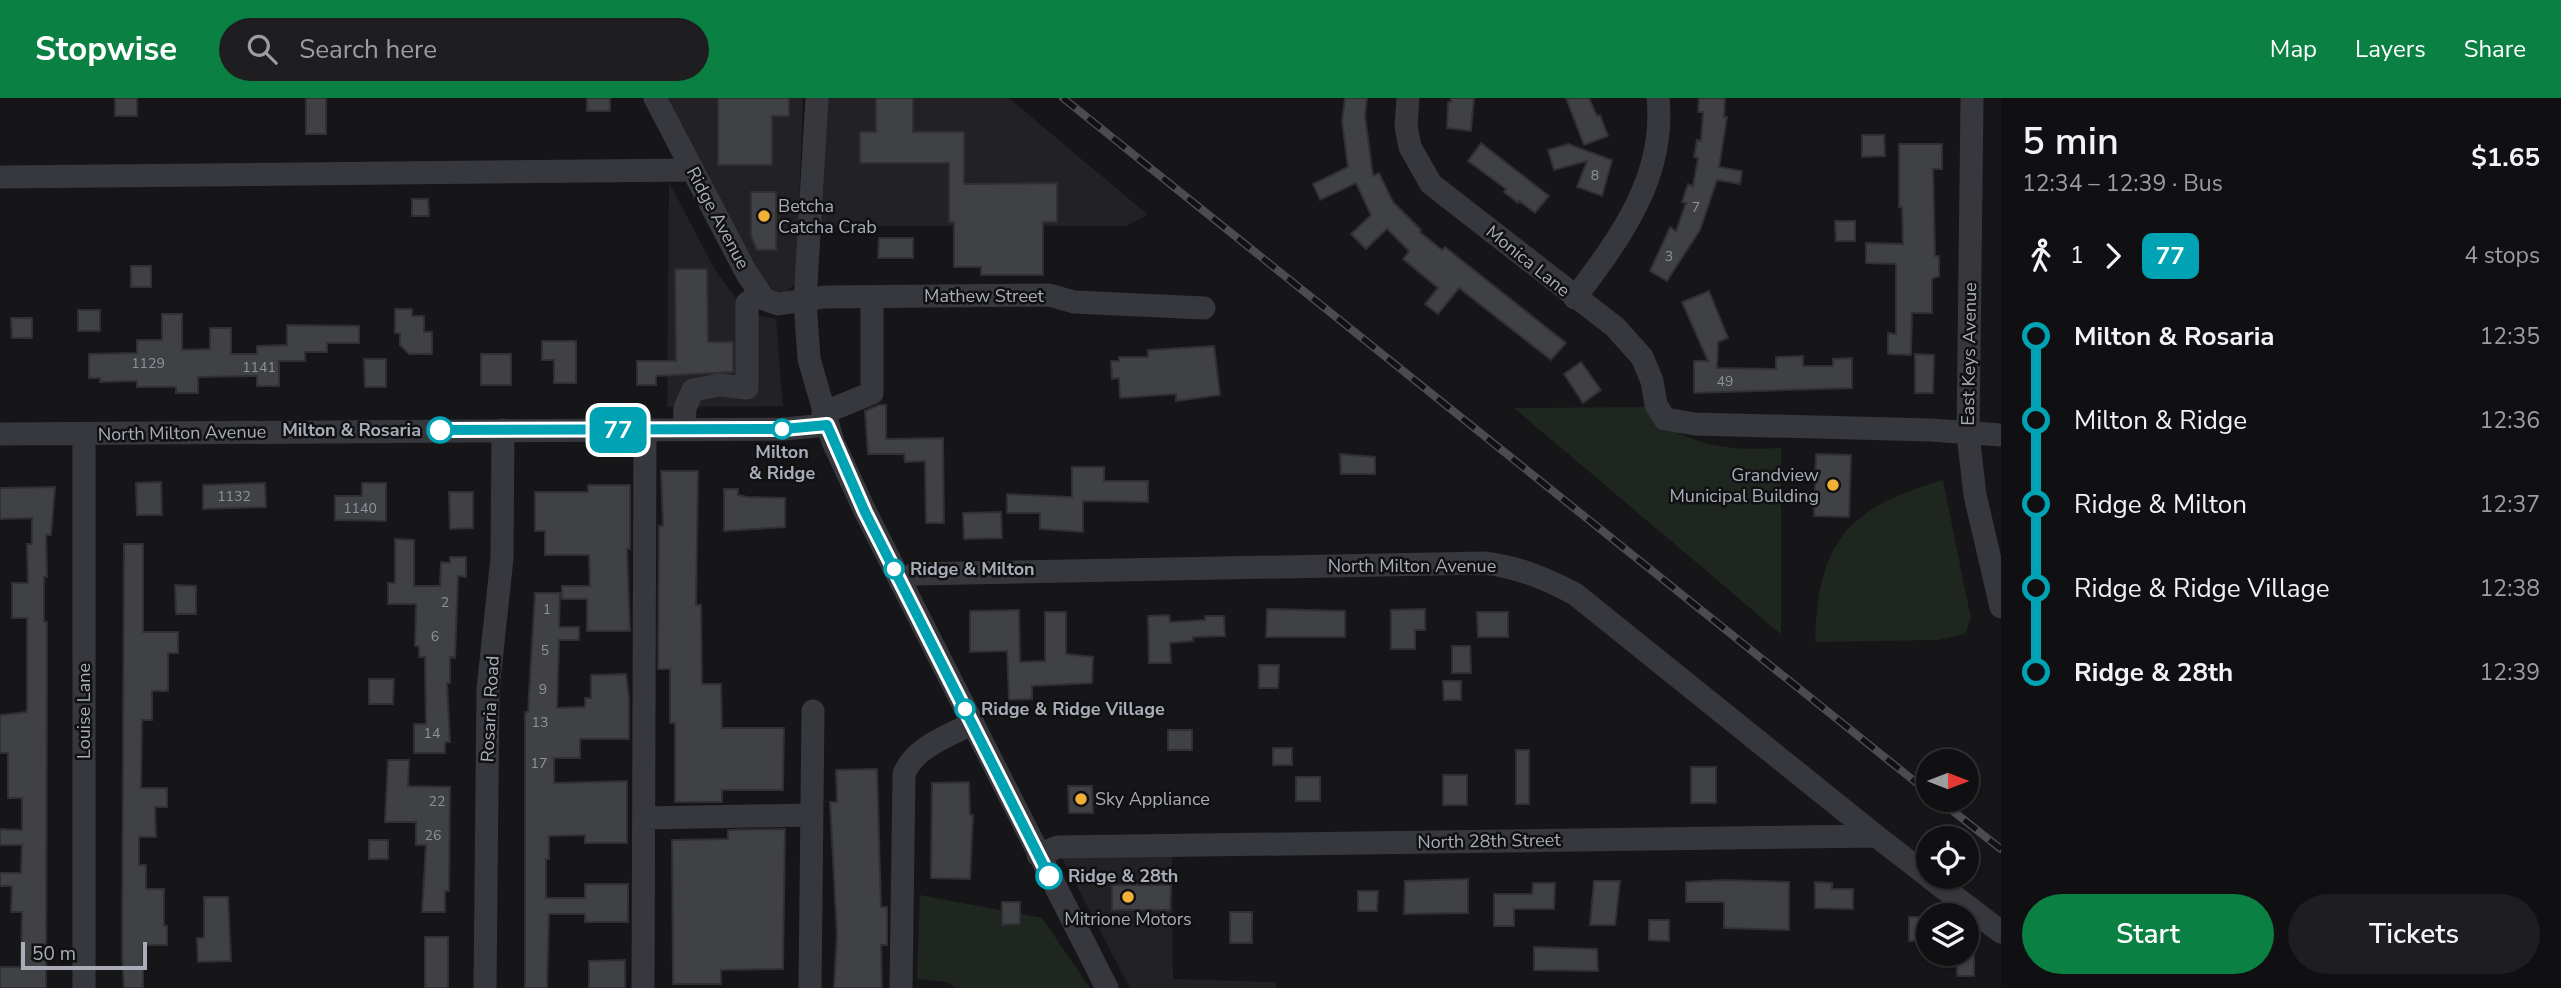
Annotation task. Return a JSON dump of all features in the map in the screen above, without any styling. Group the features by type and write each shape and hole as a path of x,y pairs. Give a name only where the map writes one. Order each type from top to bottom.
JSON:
{"street":[{"name":"Ridge Avenue","path":"655,98 760,295"},
{"path":"817,98 805,300 809,359 825,419 900,581 1107,988"},
{"name":"Monica Lane","path":"1408,98 1406,126 1410,147 1432,184 1574,298 1615,327 1642,357 1652,381 1656,405 1664,419 1695,424 1930,430 1968,435"},
{"path":"1574,298 1624,232 1651,176 1660,119 1658,98"},
{"name":"East Keys Avenue","path":"1972,98 1968,435 1975,495 2001,607"},
{"path":"0,177 692,170"},
{"path":"684,430 685,408 693,390 719,385 747,388 747,303 760,295 778,304 805,300"},
{"name":"Mathew Street","path":"805,300 825,297 1049,295 1074,302 1204,308"},
{"path":"825,419 872,393 872,297"},
{"name":"North Milton Avenue","path":"0,434 684,430 825,419"},
{"name":"Rosaria Road","path":"485,988 488,689 502,558 503,430"},
{"path":"643,988 646,430"},
{"name":"Louise Lane","path":"84,988 85,434"},
{"path":"1968,435 2001,435"},
{"name":"North Milton Avenue","path":"900,581 915,573 1484,563 1509,566 1544,577 1575,594 1876,836"},
{"path":"810,988 813,711"},
{"path":"901,988 904,774 908,763 920,752 973,723"},
{"path":"644,818 811,815"},
{"path":"1876,836 1916,866"},
{"name":"North 28th Street","path":"1038,855 1058,847 1876,836"},
{"path":"1946,889 2001,932"}],"shaded area":[{"path":"667,98 803,98 796,283 784,293 773,290 763,279"},
{"path":"826,98 1009,98 1148,215 1126,226 819,226"},
{"path":"669,182 715,270 747,313 776,319 783,406 667,407"},
{"path":"1647,407 1652,421 1700,441 1744,449 1781,448 1781,634 1514,408"},
{"path":"1943,480 1971,619 1965,634 1938,640 1815,642 1817,607 1823,578 1832,554 1844,534 1861,517 1883,503"},
{"path":"1060,854 1172,854 1173,979 1276,982 1276,988 1130,988"},
{"path":"920,895 1042,918 1090,988 955,988 947,982 917,979"}],"building":[{"path":"115,98 137,98 137,116 115,116"},
{"path":"306,98 326,98 326,134 306,134"},
{"path":"587,98 610,98 610,111 587,111"},
{"path":"718,98 789,98 789,116 772,116 772,165 718,165"},
{"path":"876,98 913,98 913,132 964,132 964,184 1057,183 1057,222 1043,222 1043,275 981,275 981,267 954,267 954,222 949,222 949,163 860,163 860,132 876,132"},
{"path":"1345,98 1367,98 1365,116 1373,176 1379,173 1393,202 1420,232 1442,250 1445,247 1566,343 1551,360 1459,288 1438,314 1425,304 1438,288 1403,259 1409,251 1387,229 1366,249 1351,234 1371,215 1356,183 1320,200 1313,184 1348,167 1342,121"},
{"path":"1451,98 1474,98 1471,131 1447,128 1448,102 1451,102"},
{"path":"1566,98 1589,98 1597,116 1600,115 1608,136 1584,145"},
{"path":"1699,98 1725,98 1724,117 1727,117 1719,167 1742,171 1740,184 1717,180 1700,230 1667,281 1650,271 1670,227 1676,231 1686,203 1682,202 1688,184 1693,186 1698,158 1694,157 1697,140 1701,141 1703,112 1698,112"},
{"path":"1862,135 1884,135 1885,156 1862,157"},
{"path":"1481,143 1549,196 1535,213 1519,201 1518,203 1504,192 1506,189 1468,161"},
{"path":"1568,144 1612,160 1602,196 1577,187 1587,161 1554,170 1548,150"},
{"path":"1899,144 1942,144 1942,169 1933,169 1935,256 1939,256 1939,276 1932,279 1932,313 1912,313 1911,355 1888,354 1888,333 1896,334 1896,264 1866,263 1866,243 1903,244 1902,207 1899,207"},
{"path":"751,192 776,192 776,250 757,250 751,236"},
{"path":"412,199 428,199 429,216 412,216"},
{"path":"1835,221 1855,221 1855,241 1836,241"},
{"path":"879,238 913,238 913,258 878,258"},
{"path":"131,266 151,266 151,287 131,287"},
{"path":"675,269 707,269 708,342 733,342 733,372 656,376 656,385 637,385 637,361 676,361"},
{"path":"1709,291 1728,338 1718,342 1717,368 1776,369 1776,357 1803,356 1803,366 1833,366 1833,359 1852,358 1852,388 1694,393 1694,361 1708,361 1682,302"},
{"path":"395,309 412,309 412,316 424,316 424,332 432,332 432,354 409,354 400,345 400,333 395,333"},
{"path":"78,310 100,310 100,331 78,331"},
{"path":"162,314 182,314 182,350 210,349 210,328 231,328 231,354 257,354 257,346 287,345 287,325 359,326 359,343 327,343 327,352 305,352 305,361 279,361 279,386 257,386 257,376 198,377 198,393 176,393 176,387 137,387 137,381 100,382 100,378 89,378 89,354 137,353 137,340 162,340"},
{"path":"11,318 32,318 32,338 12,338"},
{"path":"542,341 576,341 576,383 554,383 554,360 542,360"},
{"path":"1214,346 1220,395 1176,401 1176,394 1120,398 1119,378 1112,379 1111,361 1119,361 1119,357 1148,357 1148,350"},
{"path":"481,354 511,354 511,385 481,385"},
{"path":"1915,354 1934,355 1933,393 1915,393"},
{"path":"364,359 386,359 386,387 365,387"},
{"path":"1581,362 1601,390 1583,403 1564,374"},
{"path":"886,405 886,439 943,438 944,523 926,523 925,461 905,462 904,454 868,454 865,411"},
{"path":"1340,454 1375,457 1375,474 1341,474"},
{"name":"Grandview Municipal Building","path":"1816,454 1851,455 1849,517 1814,516"},
{"path":"1072,467 1104,467 1104,481 1148,481 1148,502 1083,501 1083,532 1040,529 1040,513 1007,513 1007,494 1072,497"},
{"path":"661,471 698,471 696,605 701,605 702,684 721,684 722,728 784,728 783,790 722,790 722,802 675,802 675,723 670,723 670,669 658,669 659,526 663,526"},
{"path":"161,482 162,515 137,515 136,483"},
{"path":"265,483 266,507 203,509 203,485"},
{"path":"362,483 386,483 386,521 335,520 335,496 362,496"},
{"path":"588,485 630,485 630,549 627,549 630,631 587,631 587,599 562,599 562,586 590,586 589,555 545,555 545,531 535,531 535,492 588,492"},
{"path":"55,487 51,535 46,535 47,577 44,577 44,622 47,622 46,988 0,988 0,967 21,967 22,912 11,912 12,886 0,886 0,873 21,873 22,845 0,845 0,829 22,830 22,798 8,798 8,753 0,753 0,715 27,712 27,618 12,618 12,583 28,583 27,544 32,544 32,518 0,519 0,488"},
{"path":"724,489 738,489 738,495 747,497 785,498 785,527 724,531"},
{"path":"449,492 473,492 473,528 450,529"},
{"path":"1001,512 1002,538 964,539 963,513"},
{"path":"395,539 414,540 414,586 440,586 441,562 450,563 450,557 466,557 466,577 458,576 455,658 450,657 450,683 447,683 450,742 445,742 445,753 414,753 414,724 426,724 425,657 419,657 419,646 415,646 416,604 388,604 388,583 395,583"},
{"path":"124,544 143,544 143,632 178,632 178,653 168,653 168,691 152,691 152,720 142,720 141,788 167,788 167,807 155,807 156,837 139,837 139,865 146,865 146,889 164,889 164,926 167,926 167,945 143,945 143,988 124,988 122,956"},
{"path":"175,585 196,586 196,614 176,614"},
{"path":"535,593 560,593 559,627 579,627 579,640 559,640 557,708 585,707 585,698 591,698 591,675 626,674 629,698 629,739 580,739 580,758 554,758 554,783 627,781 627,843 585,843 585,835 549,836 549,859 546,859 546,898 585,898 585,884 628,884 628,922 585,922 585,914 549,914 547,988 525,988 525,712 528,712"},
{"path":"1267,609 1345,611 1345,637 1266,637"},
{"path":"1425,609 1425,630 1415,630 1415,649 1391,649 1391,610"},
{"path":"1019,610 1020,662 1045,661 1045,612 1066,612 1066,654 1093,657 1092,683 1032,686 1032,699 1009,700 1007,651 970,652 970,611"},
{"path":"1477,612 1508,612 1508,637 1478,637"},
{"path":"1169,615 1170,622 1224,616 1225,636 1193,637 1193,641 1170,643 1171,663 1149,663 1148,616"},
{"path":"1452,646 1470,646 1471,673 1452,673"},
{"path":"1259,665 1279,665 1278,688 1259,688"},
{"path":"369,679 394,679 393,704 369,704"},
{"path":"1443,681 1461,681 1461,700 1444,700"},
{"path":"1168,730 1192,730 1192,750 1168,750"},
{"path":"1273,748 1292,748 1292,765 1273,765"},
{"path":"1516,750 1529,750 1529,804 1516,804"},
{"path":"388,760 409,760 408,786 450,787 449,891 445,891 445,912 422,912 426,845 416,845 416,822 385,822"},
{"path":"1691,767 1716,767 1716,803 1691,803"},
{"path":"877,769 881,907 887,907 887,945 881,945 882,988 834,988 837,935 830,802 837,802 836,770"},
{"path":"1443,775 1467,775 1467,805 1443,805"},
{"path":"1296,777 1320,777 1320,801 1296,801"},
{"path":"969,782 970,815 973,815 970,879 931,878 932,783"},
{"path":"1068,786 1092,786 1093,813 1069,813"},
{"path":"785,829 783,969 721,970 721,984 673,984 672,840 728,839 728,830"},
{"path":"369,840 388,840 388,859 369,859"},
{"path":"1468,879 1468,913 1404,914 1405,881"},
{"path":"1594,881 1620,881 1615,925 1590,925"},
{"path":"1686,882 1789,882 1789,930 1724,928 1724,902 1686,902"},
{"path":"1815,882 1832,883 1832,889 1853,889 1853,909 1815,908"},
{"path":"1533,883 1555,883 1554,909 1514,909 1514,926 1494,926 1494,894 1532,894"},
{"path":"1112,885 1171,885 1170,910 1112,910"},
{"path":"1358,891 1378,891 1377,911 1358,911"},
{"path":"204,897 228,897 231,961 198,962 197,938 204,938"},
{"path":"1002,902 1020,902 1020,924 1002,925"},
{"path":"1230,912 1252,912 1252,943 1230,943"},
{"path":"1909,917 1916,917 1916,941 1909,941"},
{"path":"1649,920 1669,920 1669,941 1649,940"},
{"path":"425,937 448,937 448,988 425,988"},
{"path":"1534,947 1597,949 1598,971 1534,970"},
{"path":"625,960 625,988 589,988 589,961"},
{"path":"1957,966 1974,966 1974,976 1957,976"}],"railway":[{"path":"1063,98 1916,782"},
{"path":"1954,812 2001,849"}],"bus line":[{"name":"77","path":"440,430 784,429 827,425 865,512 1049,876"}],"place":[{"name":"Betcha Catcha Crab","path":"764,216"},
{"name":"Milton & Ridge","path":"782,429"},
{"name":"Milton & Rosaria","path":"440,430"},
{"name":"Grandview Municipal Building","path":"1833,485"},
{"name":"Ridge & Milton","path":"894,569"},
{"name":"Ridge & Ridge Village","path":"965,709"},
{"name":"Sky Appliance","path":"1081,799"},
{"name":"Ridge & 28th","path":"1049,876"},
{"name":"Mitrione Motors","path":"1128,897"}]}
